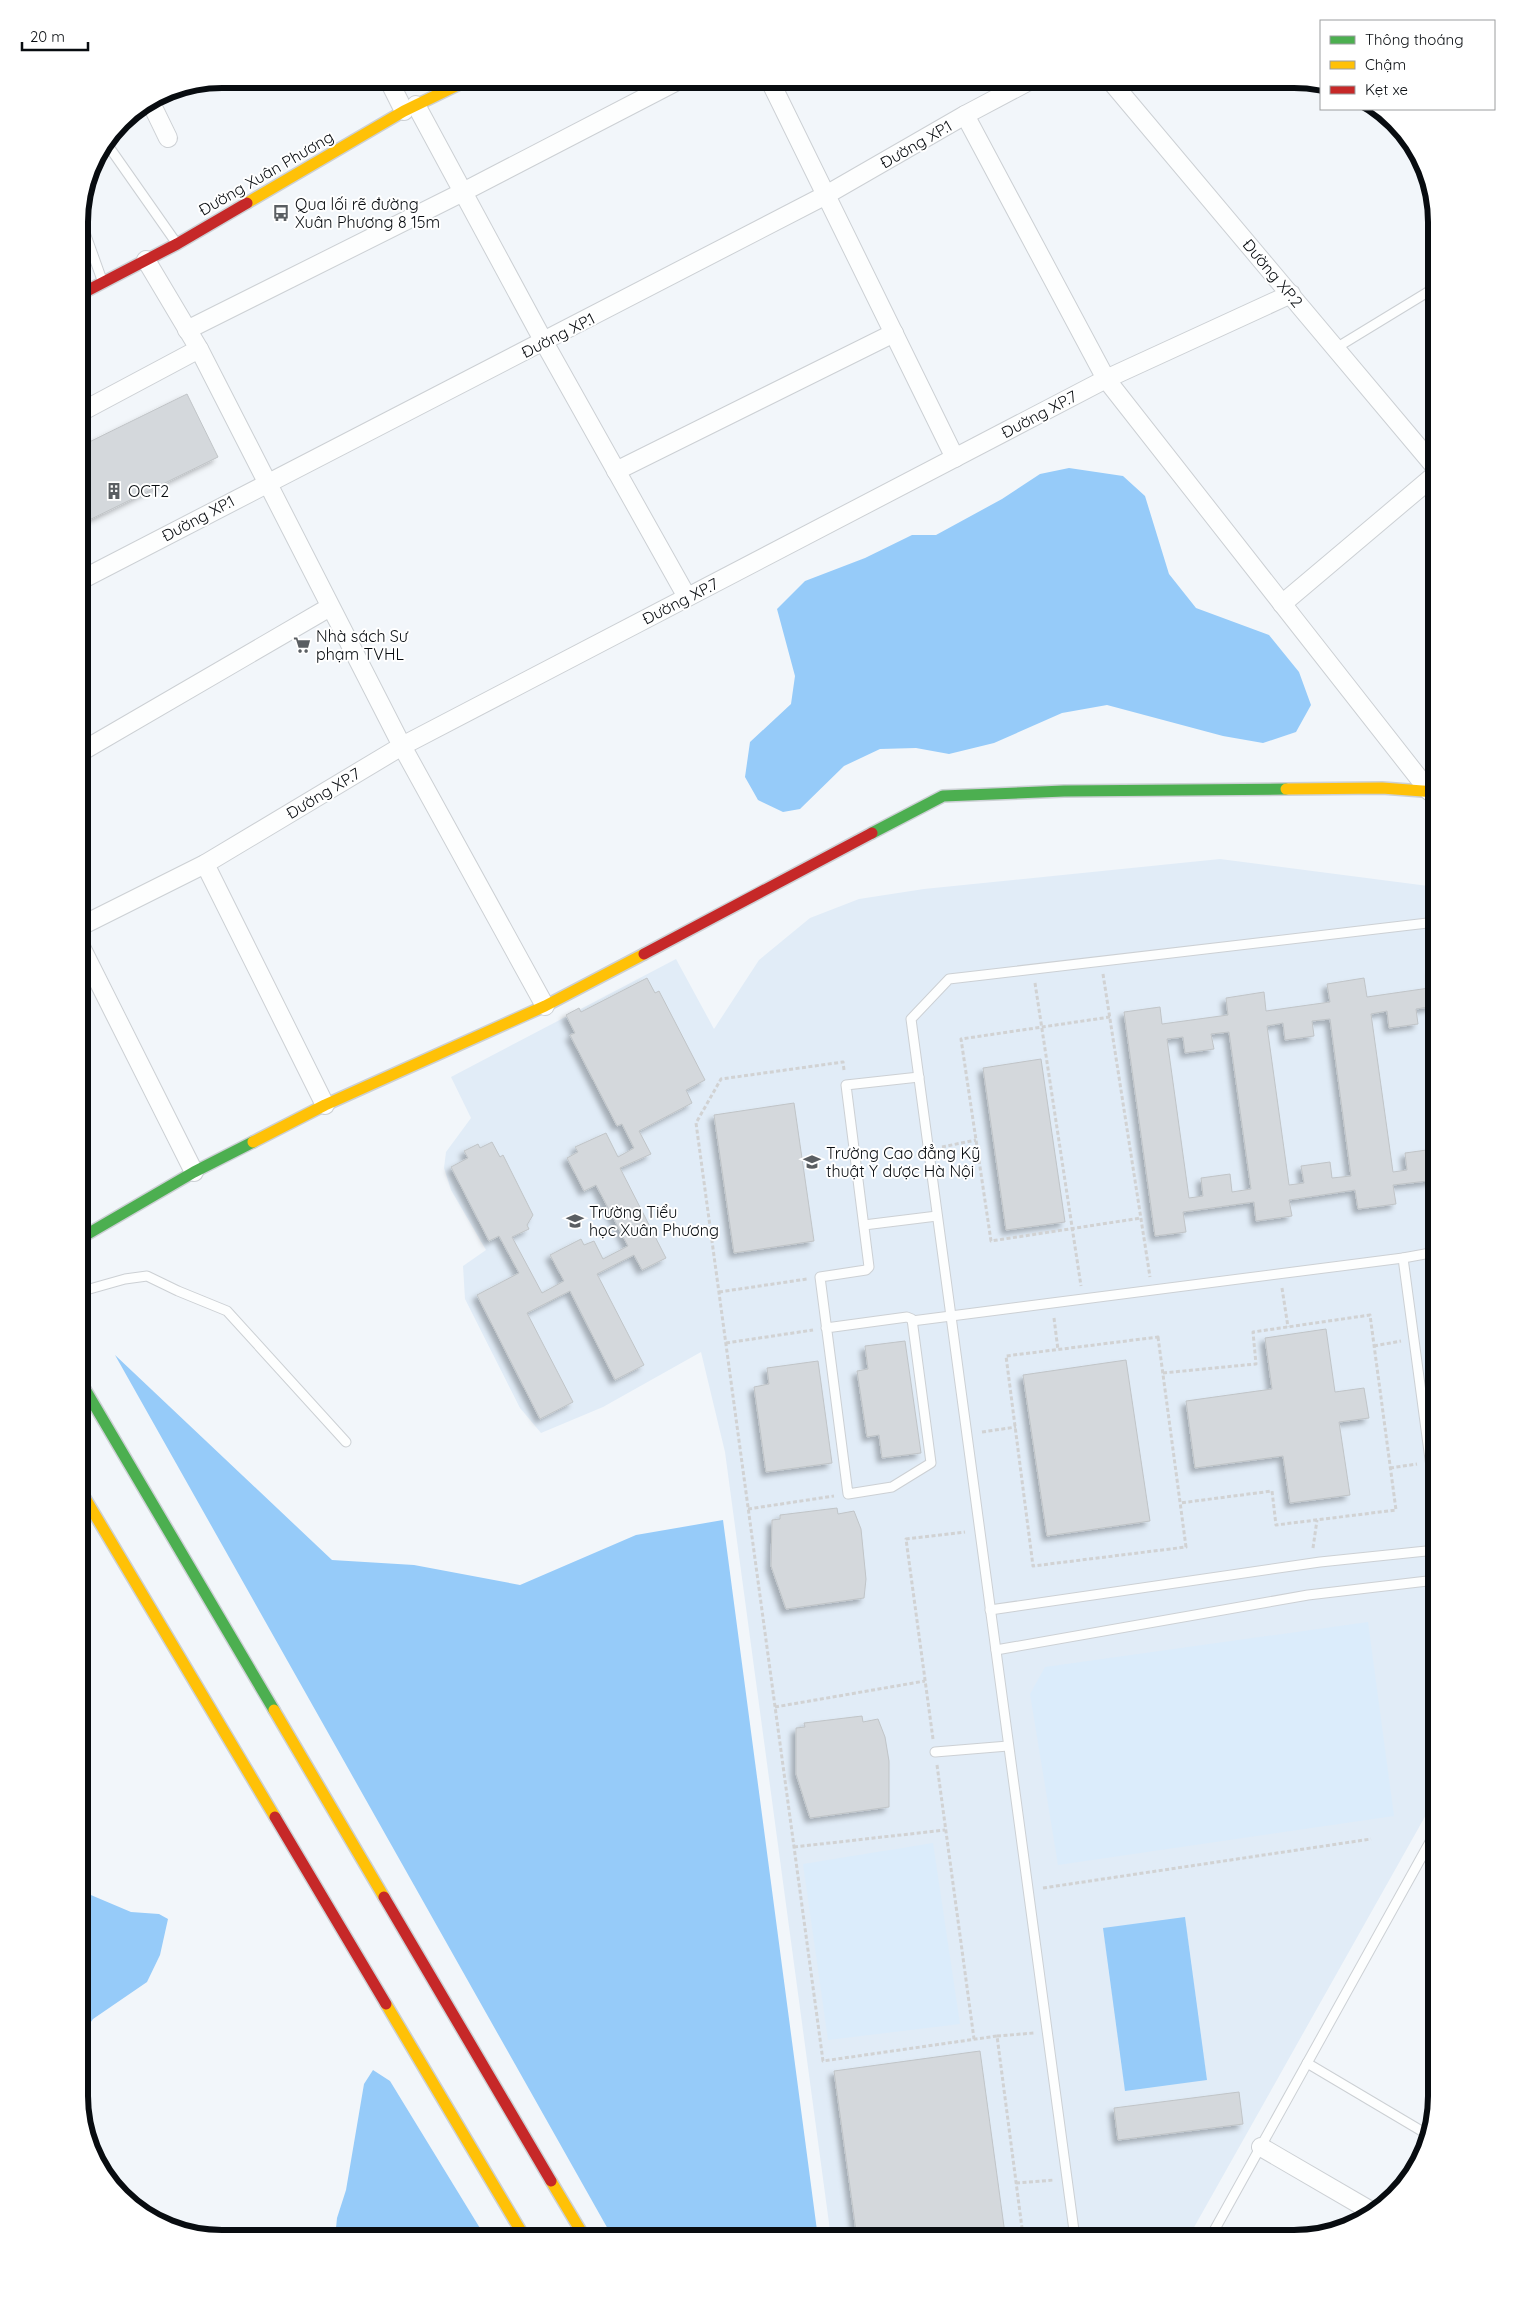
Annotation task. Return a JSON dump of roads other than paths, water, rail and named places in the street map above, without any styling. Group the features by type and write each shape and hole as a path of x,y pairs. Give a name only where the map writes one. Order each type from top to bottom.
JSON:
{"street":[{"path":"394,87 410,108 463,192 544,342 687,597"},
{"name":"Đường Xuân Phương","path":"88,291 176,244 410,108 435,87"},
{"path":"187,330 463,192 665,87"},
{"path":"773,88 955,458"},
{"name":"Đường XP.1","path":"88,575 266,482 544,342 826,195 965,115 1016,88"},
{"name":"Đường XP.2","path":"1116,88 1428,458"},
{"path":"152,106 168,138"},
{"path":"965,115 1106,379 1282,604 1428,786"},
{"path":"146,260 199,349 402,746 545,1006"},
{"name":"Đường XP.7","path":"88,923 205,864 402,746 687,597 1106,379 1291,294"},
{"path":"616,470 894,333"},
{"path":"88,408 199,349"},
{"path":"1282,604 1428,481"},
{"path":"88,748 330,607"},
{"path":"87,1234 194,1172 325,1105 545,1006 944,796 1064,791 1382,788 1428,792"},
{"path":"205,864 325,1105"},
{"path":"88,960 194,1172"},
{"path":"87,1393 580,2229"},
{"path":"87,1502 519,2229"},
{"path":"1261,2147 1367,2208"}],"lane":[{"path":"110,148 176,244"},
{"path":"88,241 103,283"},
{"path":"1336,348 1428,292"},
{"path":"1074,2230 911,1019 949,980 1428,923"},
{"path":"826,1328 907,1317 912,1321 931,1463 892,1487 848,1494 826,1328 820,1277 866,1270 869,1267 846,1085 919,1077"},
{"path":"864,1225 937,1216"},
{"path":"912,1321 1428,1253"},
{"path":"1403,1258 1428,1433"},
{"path":"87,1290 125,1279 145,1276 227,1311 346,1442"},
{"path":"990,1610 1320,1562 1428,1551"},
{"path":"996,1650 1308,1595 1428,1581"},
{"path":"935,1752 1008,1746"},
{"path":"1215,2230 1428,1845"},
{"path":"1307,2063 1422,2131"}],"water":[{"path":"1069,468 1123,476 1145,496 1169,574 1196,608 1269,635 1299,672 1311,705 1296,732 1263,743 1223,736 1107,705 1062,713 994,743 949,754 916,748 880,749 844,766 800,809 783,812 758,800 745,777 750,742 791,704 795,676 777,609 805,581 865,558 912,535 936,535 1002,499 1040,474"},
{"path":"115,1355 332,1560 414,1565 520,1585 636,1535 723,1520 817,2230 608,2229"},
{"path":"87,1893 131,1912 159,1914 168,1919 160,1955 147,1982 93,2019 87,2028"},
{"path":"1185,1917 1207,2080 1125,2091 1103,1928"},
{"path":"373,2070 390,2081 481,2229 336,2229 337,2218 346,2190 364,2084"}],"place":[{"name":"Qua lối rẽ đường Xuân Phương 8 15m","path":"281,213"},
{"name":"OCT2","path":"114,491"},
{"name":"Nhà sách Sư phạm TVHL","path":"302,645"},
{"name":"Trường Cao đẳng Kỹ thuật Y dược Hà Nội","path":"812,1162"},
{"name":"Trường Tiểu học Xuân Phương","path":"575,1221"}]}
